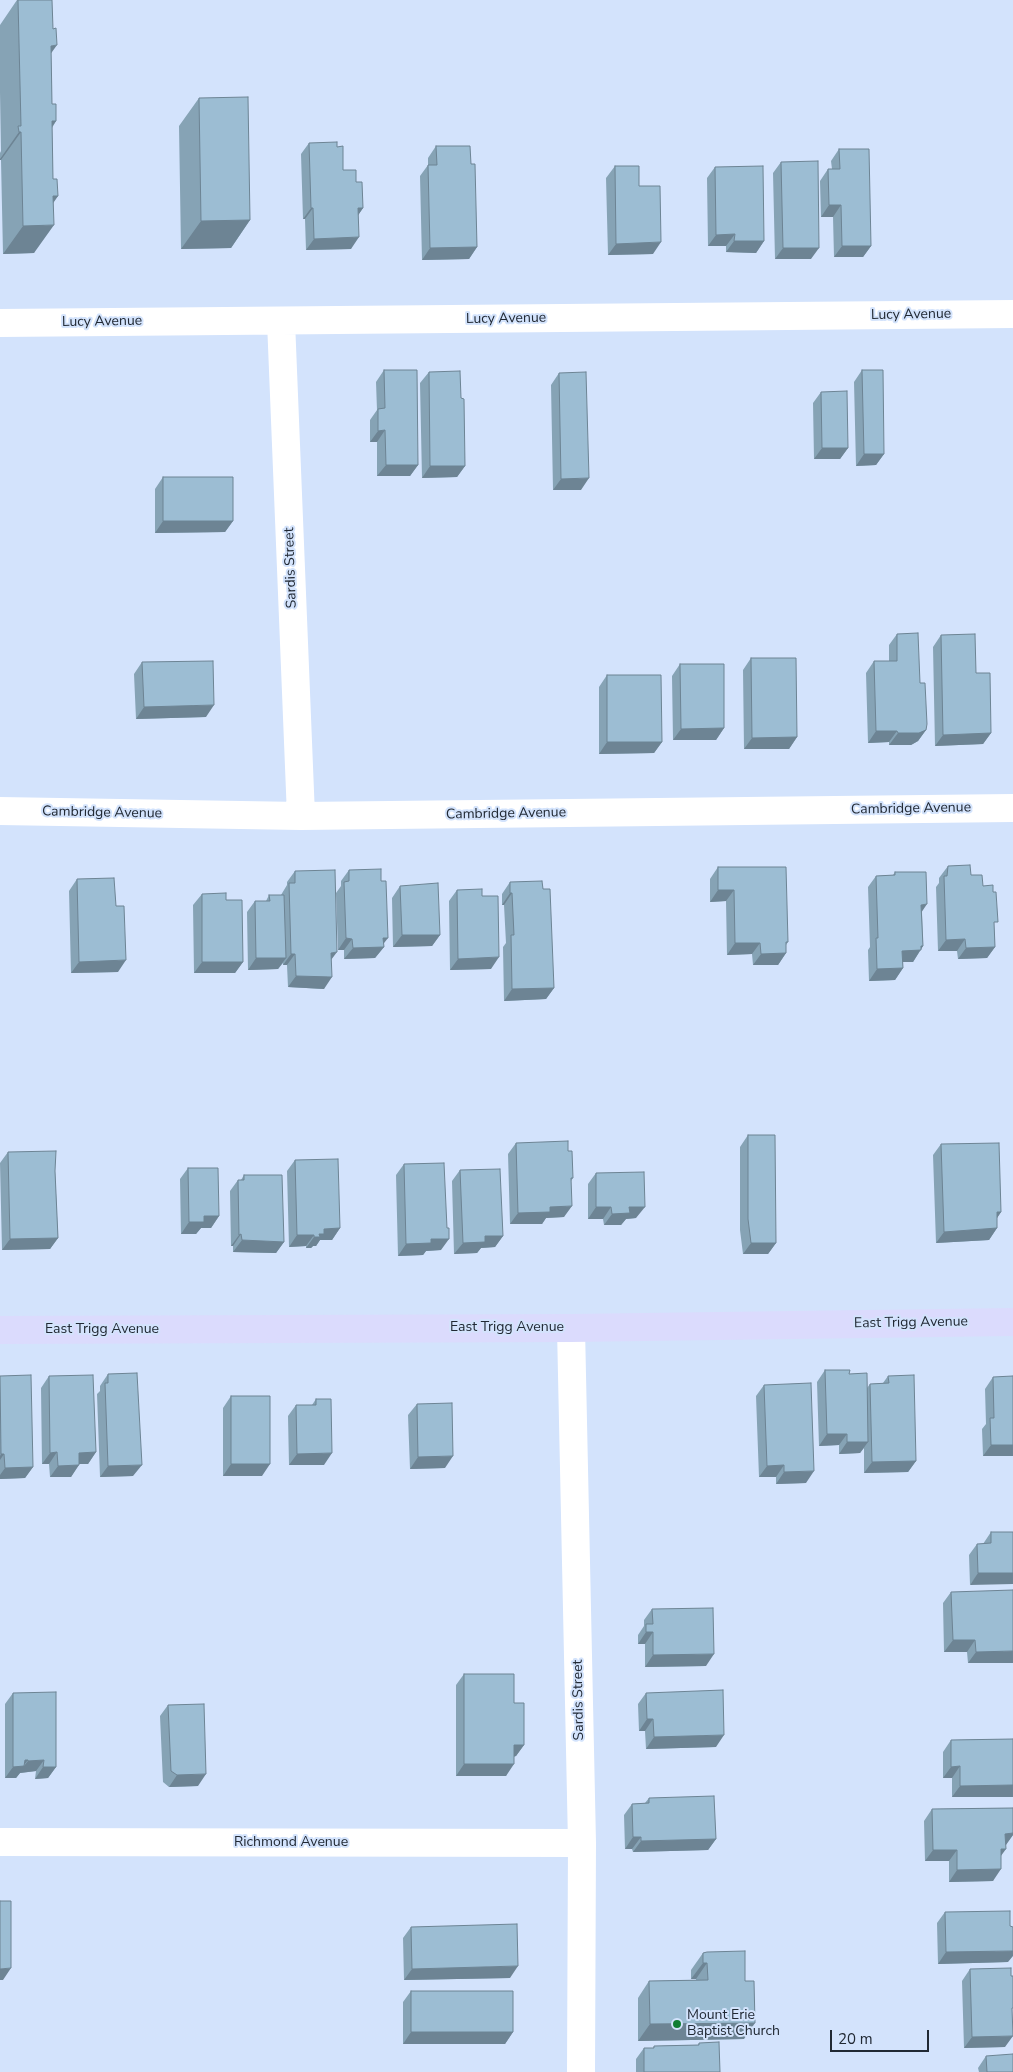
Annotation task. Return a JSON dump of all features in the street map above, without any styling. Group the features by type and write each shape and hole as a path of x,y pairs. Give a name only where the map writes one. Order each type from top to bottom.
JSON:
{"street":[{"name":"Lucy Avenue","path":"0,323 1013,314"},
{"name":"Sardis Street","path":"281,320 301,816"},
{"name":"Cambridge Avenue","path":"0,811 301,816 1013,808"},
{"name":"East Trigg Avenue","path":"0,1330 571,1328 1013,1322"},
{"name":"Sardis Street","path":"571,1328 582,1843 581,2072"},
{"name":"Richmond Avenue","path":"0,1842 582,1843"}],"building":[{"path":"18,0 52,0 53,29 56,28 57,45 51,46 52,104 56,104 56,121 52,121 53,179 57,179 58,196 53,196 54,225 23,226 21,132 19,132 18,126 21,126"},
{"path":"248,97 250,220 201,221 199,98"},
{"path":"337,142 337,147 343,146 343,170 356,170 356,182 362,182 363,208 358,208 359,237 314,239 309,143"},
{"path":"436,146 470,146 471,164 475,164 477,247 430,248 428,165 437,165"},
{"path":"839,149 869,149 871,246 842,246 841,205 829,205 828,169 840,169"},
{"path":"818,161 819,248 783,248 781,162"},
{"path":"615,166 639,166 639,186 660,186 661,242 616,244"},
{"path":"763,166 764,241 734,241 735,234 716,235 715,167"},
{"path":"384,370 417,370 418,465 386,465 385,430 378,431 378,409 385,408"},
{"path":"862,370 883,370 884,454 864,454"},
{"path":"460,371 461,398 464,399 465,466 430,466 429,372"},
{"path":"586,372 589,478 561,479 559,373"},
{"path":"847,391 848,448 822,448 821,392"},
{"path":"163,477 233,477 233,521 163,521"},
{"path":"918,633 920,683 925,683 926,730 919,733 876,731 874,661 897,661 897,634"},
{"path":"975,634 976,673 990,673 991,733 943,735 941,635"},
{"path":"751,658 796,658 797,737 752,738"},
{"path":"213,661 214,705 144,707 142,662"},
{"path":"680,664 724,664 724,728 681,729"},
{"path":"607,675 661,675 662,742 607,742"},
{"path":"970,865 971,875 982,875 983,886 993,885 993,892 996,892 998,922 994,922 995,947 966,948 965,939 946,940 944,876 947,876 948,866"},
{"path":"718,867 786,867 788,942 786,942 786,953 761,954 760,943 735,943 734,890 718,890"},
{"path":"381,869 381,881 386,881 388,938 383,938 384,947 353,948 352,939 346,938 344,882 349,881 349,870"},
{"path":"335,870 337,952 331,953 332,977 296,976 295,954 291,954 289,883 295,883 295,871"},
{"path":"895,872 926,872 927,904 921,905 923,946 921,946 921,950 902,951 903,968 877,969 876,876 895,875"},
{"path":"114,878 116,906 124,906 126,960 79,962 77,879"},
{"path":"542,881 543,889 550,889 554,988 512,989 511,935 514,935 510,882"},
{"path":"438,883 440,935 402,935 400,886"},
{"path":"482,889 482,896 498,896 499,957 458,959 457,890"},
{"path":"226,893 226,900 242,900 243,962 202,962 202,894"},
{"path":"269,895 284,895 286,958 256,958 255,901 270,901"},
{"path":"748,1135 775,1135 776,1243 751,1243 748,1219"},
{"path":"568,1141 568,1151 572,1151 572,1206 550,1207 550,1212 518,1213 516,1143"},
{"path":"999,1143 1001,1212 997,1212 997,1228 944,1232 941,1144"},
{"path":"56,1151 58,1238 10,1239 8,1152"},
{"path":"338,1159 340,1228 324,1229 324,1234 319,1234 320,1237 297,1235 295,1160"},
{"path":"444,1163 449,1239 431,1239 431,1243 406,1244 404,1164"},
{"path":"188,1168 218,1168 219,1216 204,1216 204,1222 189,1222"},
{"path":"500,1169 503,1236 485,1236 485,1242 463,1243 460,1170"},
{"path":"644,1172 645,1207 629,1207 630,1213 612,1214 611,1207 596,1207 596,1173"},
{"path":"244,1175 282,1175 284,1242 242,1240 241,1234 239,1235 238,1180 244,1180"},
{"path":"825,1370 850,1370 849,1374 867,1373 868,1442 847,1442 847,1434 827,1434"},
{"path":"137,1373 142,1465 108,1466 105,1383 108,1383 108,1374"},
{"path":"31,1375 33,1467 5,1468 4,1454 1,1454 0,1376"},
{"path":"93,1375 96,1452 79,1453 79,1465 58,1466 57,1452 50,1453 49,1376"},
{"path":"914,1375 916,1461 872,1462 870,1384 889,1383 888,1376"},
{"path":"1013,1376 1013,1445 991,1445 990,1418 994,1418 993,1377"},
{"path":"811,1383 814,1471 784,1472 784,1465 767,1466 764,1385"},
{"path":"231,1396 270,1396 270,1464 231,1464"},
{"path":"316,1399 331,1399 332,1453 297,1454 296,1405 316,1405"},
{"path":"452,1403 453,1456 418,1457 417,1404"},
{"path":"991,1532 1013,1532 1013,1573 978,1573 977,1544 991,1543"},
{"path":"1013,1590 1013,1651 976,1652 975,1640 953,1640 951,1592"},
{"path":"713,1608 714,1654 653,1655 653,1632 646,1632 646,1624 653,1624 652,1609"},
{"path":"464,1674 514,1674 514,1703 524,1703 524,1745 514,1745 514,1764 464,1764"},
{"path":"723,1690 724,1735 654,1737 653,1719 647,1719 646,1693"},
{"path":"56,1692 56,1767 43,1767 44,1760 25,1760 24,1766 13,1767 13,1693"},
{"path":"204,1704 206,1774 177,1775 171,1771 168,1705"},
{"path":"1013,1739 1013,1785 960,1786 960,1766 951,1767 951,1740"},
{"path":"714,1796 716,1839 641,1841 641,1837 633,1837 632,1804 649,1803 649,1798"},
{"path":"1013,1808 1013,1833 1005,1834 1006,1849 1001,1849 1001,1869 957,1870 957,1850 933,1850 932,1809"},
{"path":"0,1901 11,1901 11,1968 0,1969"},
{"path":"1010,1911 1010,1926 1013,1927 1013,1951 946,1952 945,1912"},
{"path":"517,1924 518,1966 412,1969 411,1927"},
{"path":"745,1951 745,1981 754,1981 755,2023 650,2024 649,1981 708,1980 707,1963 703,1963 703,1953"},
{"path":"1011,1968 1011,1976 1013,1976 1013,2036 972,2037 970,1969"},
{"path":"411,1991 513,1991 513,2032 411,2032"},
{"path":"719,2042 720,2072 644,2072 644,2048"},
{"path":"1013,2054 1013,2072 987,2072 986,2056"}],"place":[{"name":"Mount Erie Baptist Church","path":"677,2024"}]}
